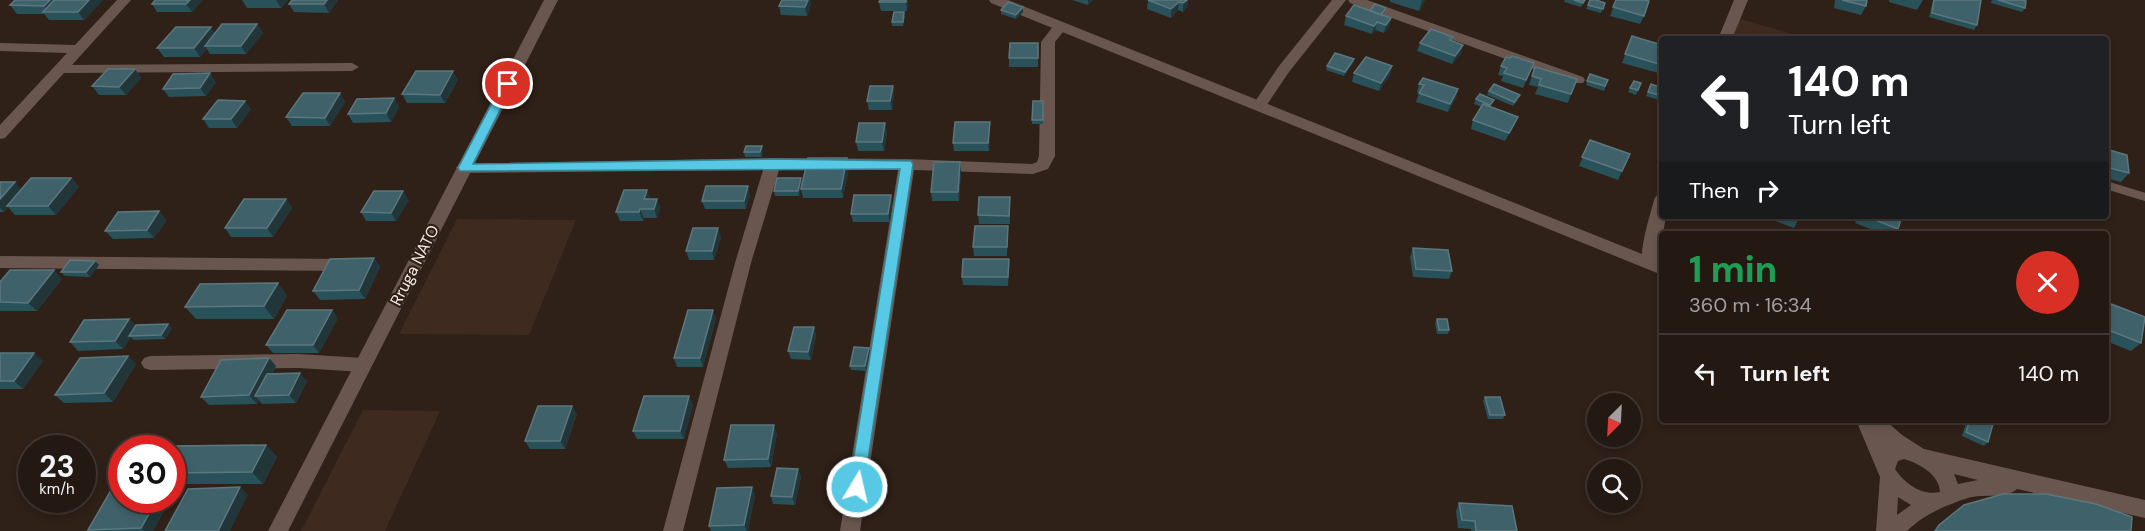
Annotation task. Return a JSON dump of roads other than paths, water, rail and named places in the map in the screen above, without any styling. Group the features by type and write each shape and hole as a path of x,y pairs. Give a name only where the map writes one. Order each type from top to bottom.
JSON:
{"street":[{"path":"0,134 124,0"},
{"name":"Rruga NATO","path":"278,531 551,0"},
{"path":"996,0 1656,266 1653,235 1659,212"},
{"path":"1259,106 1339,0"},
{"path":"1355,0 1578,80"},
{"path":"1726,36 1741,0"},
{"path":"464,168 772,163 907,164 1033,169 1043,165 1047,156 1048,42 1060,27"},
{"path":"0,48 80,49"},
{"path":"62,69 352,67"},
{"path":"673,531 743,263 772,163"},
{"path":"850,531 907,164"},
{"path":"0,262 370,265"},
{"path":"150,363 297,361 363,365"},
{"path":"1866,423 1888,471 1906,494 1916,499 1939,501 1950,494 1948,479 1935,463 1895,441 1876,423"},
{"path":"1886,531 1888,471 1895,453 1920,455 2043,487 2145,509"},
{"path":"1893,531 1908,517 1968,489 1997,485 2043,487"}],"lane":[{"path":"2109,186 2145,197"}]}
